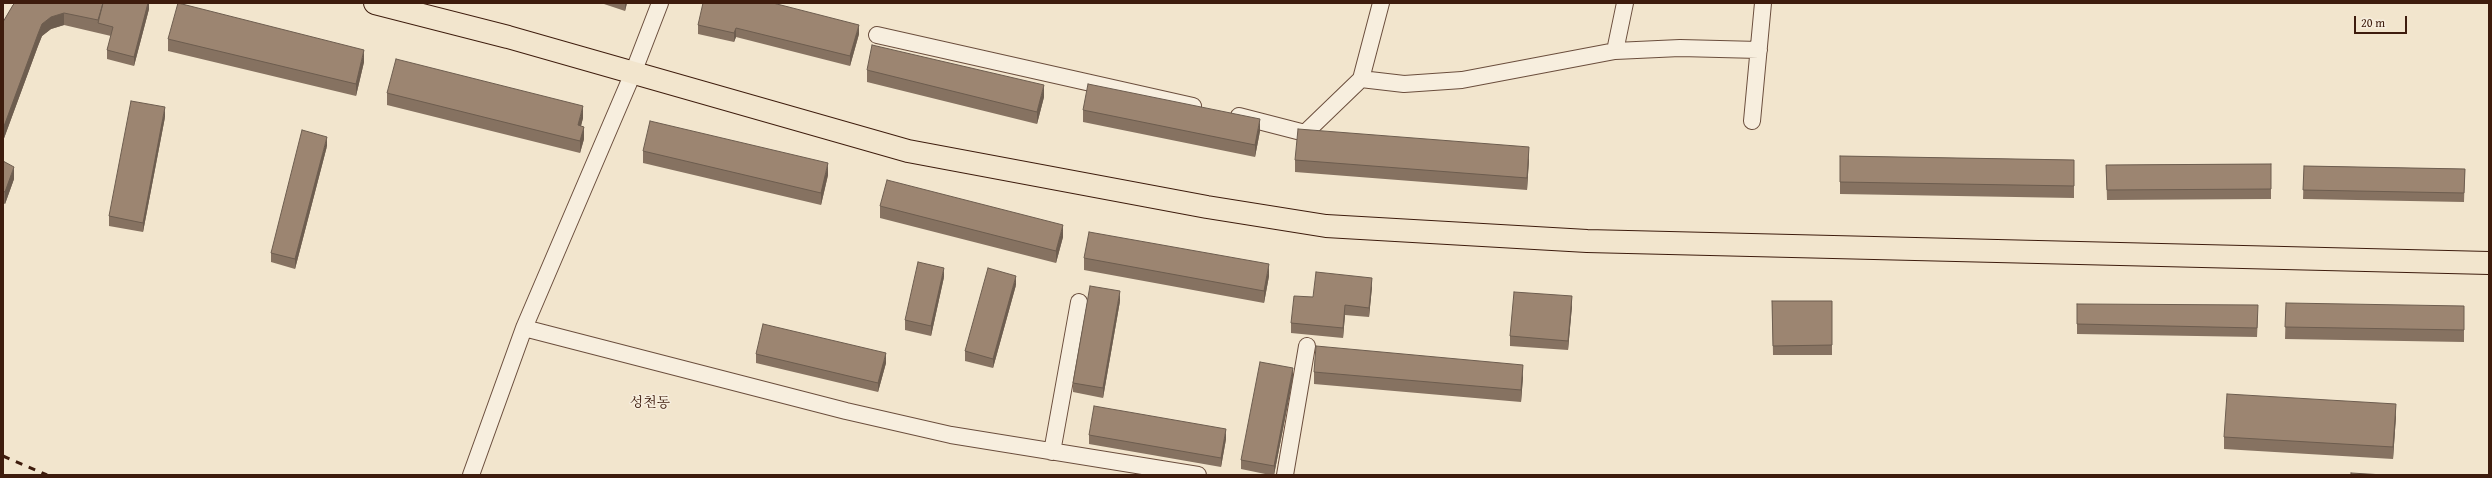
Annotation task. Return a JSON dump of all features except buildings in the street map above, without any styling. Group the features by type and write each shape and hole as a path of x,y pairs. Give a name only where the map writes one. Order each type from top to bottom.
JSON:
{"main road":[{"path":"375,3 508,37 908,152 1207,207 1326,226 1587,241 2489,263"}],"street":[{"path":"471,475 524,328 633,73 660,3"},
{"path":"877,35 1213,110 1305,133 1361,79 1380,3"},
{"path":"1615,51 1625,3"},
{"path":"1752,121 1763,3"},
{"path":"1361,79 1404,84 1462,80 1615,51 1680,48 1759,50"},
{"path":"1052,452 1079,302"},
{"path":"524,328 846,412 951,436 1198,475"},
{"path":"1285,475 1307,346"}],"railway":[{"path":"3,456 47,475"}],"district":[{"name":"성천동","path":"650,403"}]}
